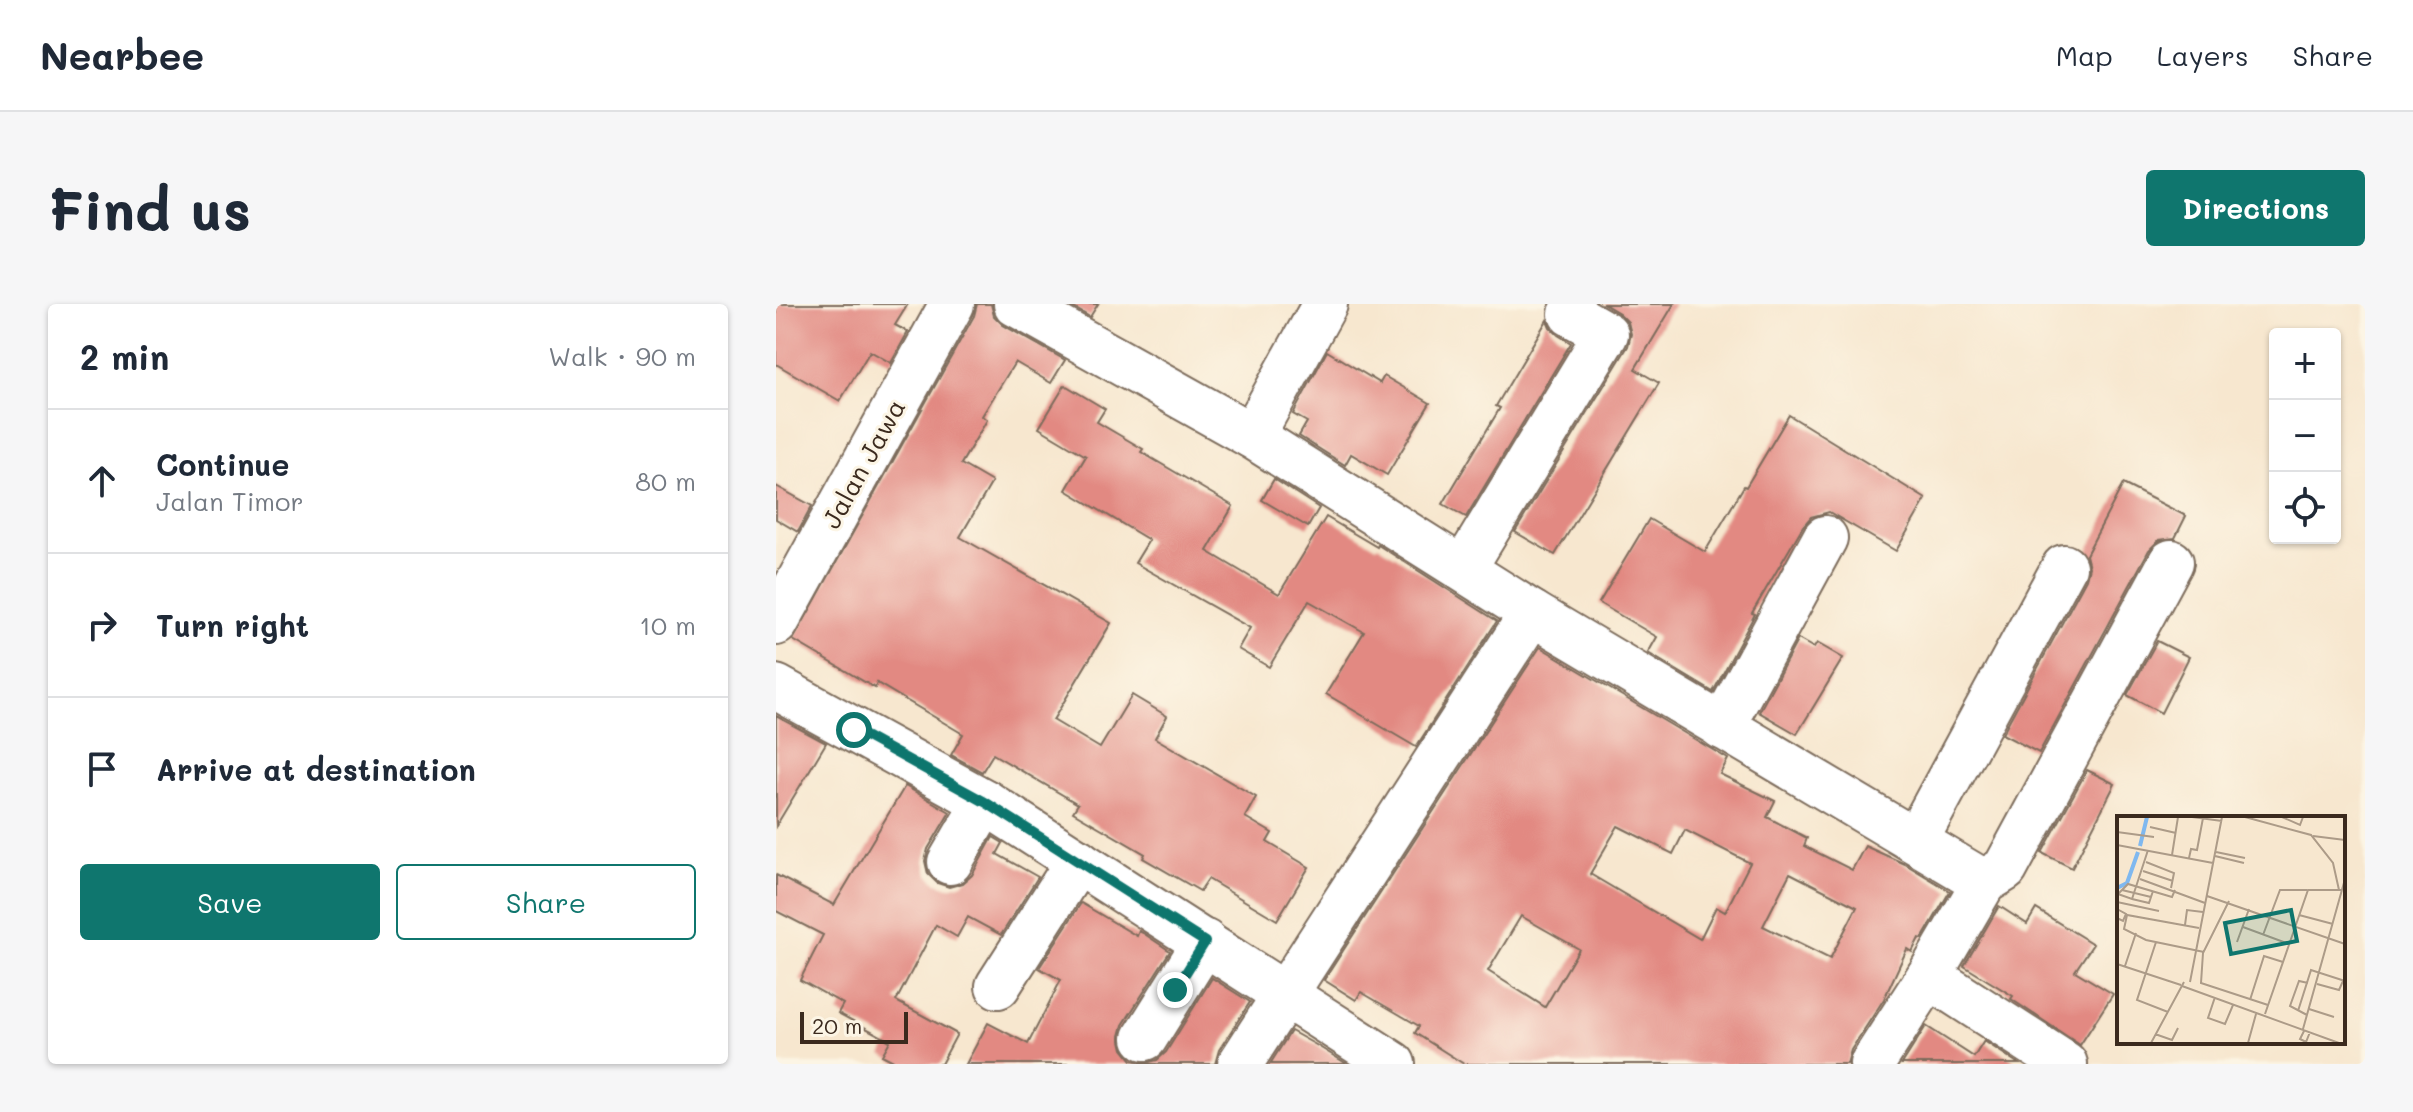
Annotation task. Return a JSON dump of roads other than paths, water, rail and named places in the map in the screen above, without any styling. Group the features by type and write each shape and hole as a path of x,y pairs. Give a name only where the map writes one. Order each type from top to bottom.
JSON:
{"street":[{"name":"Jalan Jawa","path":"776,623 952,304"},
{"path":"1016,304 1252,436 1532,613 1984,882"},
{"path":"1252,436 1325,304"},
{"path":"1464,568 1606,334 1571,314"},
{"path":"1722,727 1825,538"},
{"path":"1872,1064 1929,976 1984,882 2005,869 2171,562"},
{"path":"1916,840 2064,567"},
{"path":"1240,1064 1532,613"},
{"path":"776,687 985,802 1393,1064"},
{"path":"950,862 985,802"},
{"path":"998,986 1078,861"},
{"path":"1145,1038 1205,942"},
{"path":"1929,976 2065,1064"}]}
